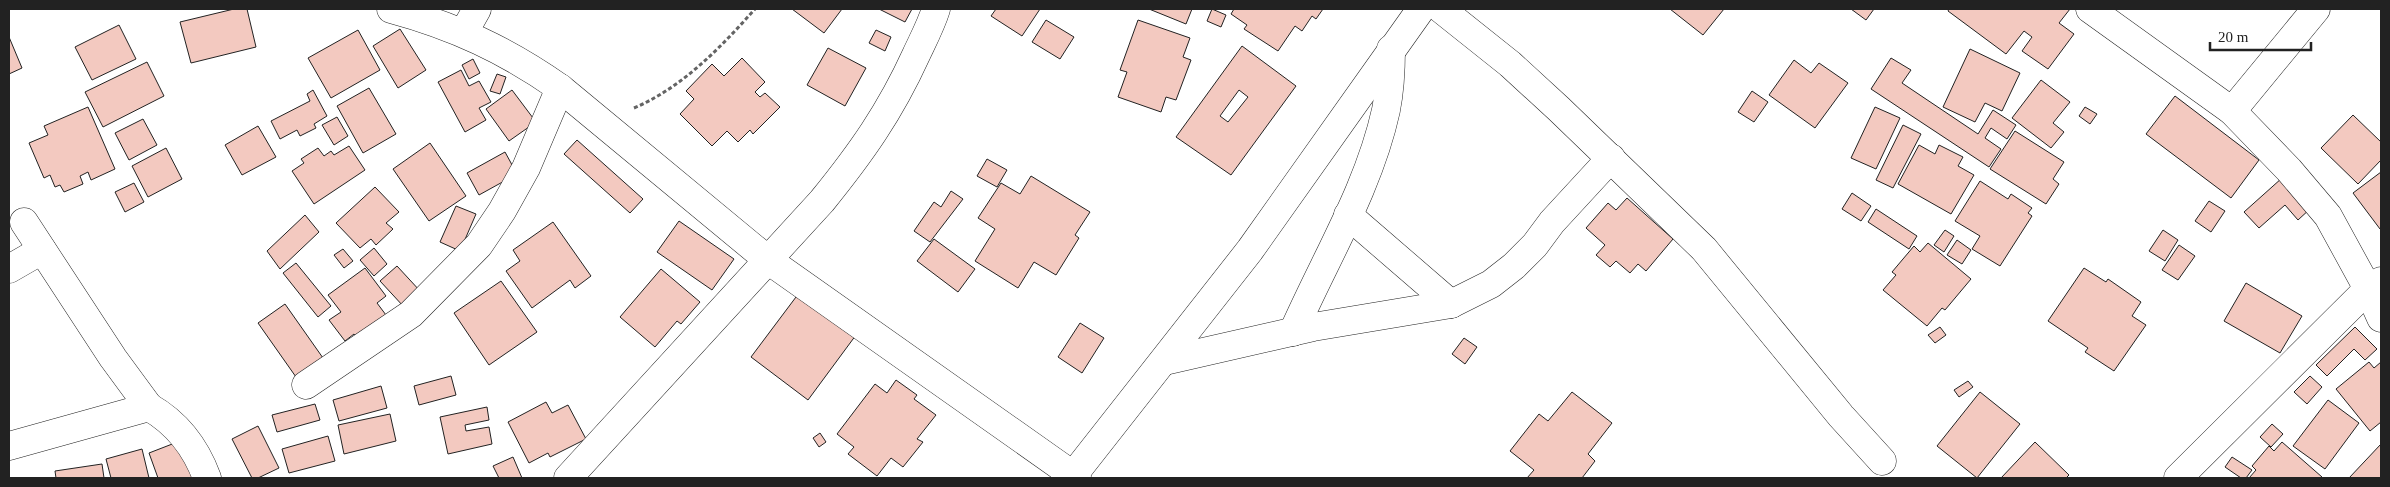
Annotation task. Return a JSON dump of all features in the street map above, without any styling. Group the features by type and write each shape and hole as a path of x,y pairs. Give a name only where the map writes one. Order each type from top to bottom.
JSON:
{"street":[{"path":"391,9 464,32 496,47 560,88 768,260 1073,477 1250,250 1421,9"},
{"path":"464,32 477,9"},
{"path":"568,478 822,200 879,126 904,82 936,9"},
{"path":"1442,9 1510,64 1611,158 1704,249 1836,409 1882,461"},
{"path":"2090,9 2232,111 2289,170 2328,216 2375,285 2381,318"},
{"path":"2232,111 2316,9"},
{"path":"1293,332 1348,215 1375,149 1390,86 1392,49"},
{"path":"306,385 411,314 479,246 502,211 526,168 560,88"},
{"path":"1164,361 1343,321 1452,304 1491,284 1514,266 1535,245 1552,222 1611,158"},
{"path":"1348,215 1452,304"},
{"path":"24,222 113,358 149,407 166,416 186,438 208,478"},
{"path":"9,269 42,250"},
{"path":"2178,478 2375,285"},
{"path":"9,446 149,407"}],"path":[{"path":"598,121 636,107 688,76 715,52 756,9"}],"building":[{"path":"234,9 247,9 256,47 191,63 180,22"},
{"path":"792,9 842,9 824,33"},
{"path":"879,9 912,9 905,22"},
{"path":"996,9 1040,9 1022,36 991,16"},
{"path":"1149,9 1192,9 1186,24"},
{"path":"1212,9 1226,15 1221,27 1207,21"},
{"path":"1234,9 1323,9 1316,19 1312,16 1302,31 1295,26 1278,51 1244,29 1247,25 1231,14"},
{"path":"1670,9 1724,9 1703,35"},
{"path":"1851,9 1874,9 1866,20"},
{"path":"1949,9 2070,9 2059,23 2074,34 2048,69 2022,51 2032,37 2024,31 2006,54 1948,11"},
{"path":"1046,20 1074,37 1060,59 1032,42"},
{"path":"1138,20 1190,38 1183,57 1191,60 1176,100 1166,97 1161,112 1118,97 1127,72 1120,70"},
{"path":"119,25 136,59 92,80 75,47"},
{"path":"400,29 426,70 398,88 373,46"},
{"path":"358,30 380,70 331,98 308,58"},
{"path":"876,30 891,37 885,51 869,43"},
{"path":"9,37 22,68 9,74"},
{"path":"1242,46 1296,86 1231,175 1176,137","holes":["1239,90 1248,97 1228,122 1220,116"]},
{"path":"828,48 866,68 845,106 807,85"},
{"path":"1970,49 2020,73 2002,111 1985,103 1975,122 1943,107"},
{"path":"742,58 765,82 755,92 760,97 765,93 780,107 753,134 750,130 738,142 727,131 712,146 680,114 694,99 686,91 712,64 724,76"},
{"path":"1891,58 1911,70 1902,83 1978,134 1993,110 2016,125 2007,139 1991,128 1985,138 2001,149 1989,167 1871,89"},
{"path":"473,59 480,73 469,79 462,65"},
{"path":"1794,60 1811,73 1819,63 1848,83 1815,128 1769,95"},
{"path":"147,62 164,96 103,127 85,92"},
{"path":"461,70 469,86 479,81 491,102 479,108 486,120 465,132 438,82"},
{"path":"497,74 506,77 500,94 490,91"},
{"path":"2041,80 2070,102 2053,123 2064,132 2051,148 2012,118"},
{"path":"369,88 396,134 363,153 337,106"},
{"path":"313,90 327,116 314,124 316,128 300,136 297,130 280,139 271,121 310,101 307,94"},
{"path":"512,90 536,122 509,141 486,109"},
{"path":"1752,91 1768,102 1754,122 1738,112"},
{"path":"2175,96 2259,160 2231,198 2146,134"},
{"path":"88,107 115,169 91,180 88,172 80,176 83,184 64,192 60,185 55,187 50,175 44,178 29,143 48,135 44,126"},
{"path":"1875,107 1900,118 1876,169 1851,158"},
{"path":"2085,107 2097,114 2090,124 2079,116"},
{"path":"2353,115 2381,142 2381,160 2358,184 2321,148"},
{"path":"337,117 348,136 334,145 322,125"},
{"path":"143,119 157,145 129,160 115,133"},
{"path":"1903,125 1921,134 1893,188 1876,180"},
{"path":"258,126 276,157 242,175 225,145"},
{"path":"2015,131 2064,162 2053,179 2059,184 2046,204 1990,169"},
{"path":"577,140 643,199 630,213 564,154"},
{"path":"430,143 466,196 429,221 393,169"},
{"path":"1919,145 1935,154 1939,145 1963,157 1958,166 1974,175 1951,214 1898,184"},
{"path":"349,146 365,170 314,204 292,171 304,163 301,159 318,148 324,156 331,151 334,155"},
{"path":"166,148 182,179 148,197 132,166"},
{"path":"505,152 517,174 479,195 467,173"},
{"path":"987,159 1007,170 997,187 977,176"},
{"path":"2381,172 2381,228 2380,229 2353,193"},
{"path":"1031,176 1090,212 1075,235 1079,238 1056,275 1034,262 1018,288 975,261 995,229 978,218 1001,183 1020,194"},
{"path":"2282,178 2311,208 2298,220 2285,205 2259,228 2244,212"},
{"path":"1980,181 2008,199 2011,194 2032,208 2028,213 2032,216 2000,266 1972,249 1980,236 1955,221"},
{"path":"134,183 144,202 125,212 115,192"},
{"path":"375,187 399,212 386,223 393,229 376,245 371,239 360,248 336,223"},
{"path":"951,191 963,199 930,242 914,231 934,202 941,207"},
{"path":"1852,193 1871,206 1861,221 1842,209"},
{"path":"1627,198 1673,239 1646,271 1638,264 1630,273 1616,261 1610,267 1596,255 1605,245 1586,228 1608,203 1616,210"},
{"path":"2209,201 2225,211 2211,232 2195,221"},
{"path":"456,206 476,214 460,251 440,242"},
{"path":"1876,209 1917,236 1909,249 1868,222"},
{"path":"305,215 319,232 280,269 267,251"},
{"path":"679,221 734,259 712,290 657,252"},
{"path":"553,222 591,276 575,288 570,280 532,308 506,271 520,261 513,250"},
{"path":"1945,230 1954,236 1944,252 1934,245"},
{"path":"2163,230 2178,240 2165,261 2149,251"},
{"path":"934,239 975,269 958,292 917,261"},
{"path":"1957,240 1971,250 1962,264 1947,255"},
{"path":"1928,243 1971,279 1945,310 1942,308 1927,326 1883,290 1896,275 1892,272 1914,246 1920,252"},
{"path":"2179,245 2195,256 2178,280 2162,270"},
{"path":"374,248 387,264 374,276 360,260"},
{"path":"343,249 353,261 344,268 334,255"},
{"path":"296,263 331,306 318,317 283,273"},
{"path":"397,266 421,292 404,307 380,281"},
{"path":"365,268 386,296 377,303 389,319 359,341 354,334 345,341 329,320 341,312 328,295"},
{"path":"2084,268 2106,282 2108,279 2141,302 2132,316 2146,325 2114,371 2085,352 2088,348 2048,321"},
{"path":"661,269 700,302 681,324 677,321 655,347 620,317"},
{"path":"501,281 537,332 489,365 454,313"},
{"path":"2246,283 2302,316 2280,353 2224,321"},
{"path":"799,293 856,335 808,400 751,357"},
{"path":"285,304 323,358 296,377 258,323"},
{"path":"1080,323 1104,338 1082,373 1058,357"},
{"path":"1940,327 1946,335 1935,343 1928,335"},
{"path":"2355,327 2377,349 2365,360 2354,349 2327,376 2316,365"},
{"path":"1464,338 1477,347 1465,364 1452,354"},
{"path":"2369,362 2374,368 2381,362 2381,422 2370,431 2336,389"},
{"path":"451,376 456,395 419,405 414,386"},
{"path":"2310,376 2322,387 2307,404 2294,392"},
{"path":"896,380 917,395 914,399 936,415 917,439 923,442 903,467 891,458 877,476 848,454 854,447 837,434 875,384 887,393"},
{"path":"1968,381 1973,387 1959,397 1954,390"},
{"path":"381,386 387,408 339,421 333,400"},
{"path":"1572,392 1612,423 1588,454 1595,461 1582,478 1527,478 1534,470 1510,451 1539,414 1548,421"},
{"path":"1980,392 2020,424 1977,478 1937,446"},
{"path":"2328,400 2359,423 2325,469 2293,446"},
{"path":"546,402 552,413 568,405 586,439 550,457 548,453 529,463 508,422"},
{"path":"315,404 320,420 277,432 272,415"},
{"path":"487,407 489,420 465,425 466,431 489,427 492,444 448,454 440,417"},
{"path":"390,414 396,441 344,454 338,425"},
{"path":"2272,424 2283,434 2271,447 2260,437"},
{"path":"258,426 279,468 258,478 252,478 232,439"},
{"path":"820,433 826,442 819,447 813,438"},
{"path":"328,436 335,461 289,473 282,449"},
{"path":"180,441 193,478 158,478 149,453"},
{"path":"2035,442 2069,475 2066,478 2001,478"},
{"path":"2282,442 2322,477 2249,478 2256,470 2252,466 2269,446 2274,451"},
{"path":"2381,444 2381,478 2349,478"},
{"path":"142,449 149,478 111,478 106,459"},
{"path":"513,457 522,478 499,478 493,466"},
{"path":"2232,457 2252,470 2246,478 2241,478 2225,467"},
{"path":"102,464 104,478 56,478 55,471"}]}
